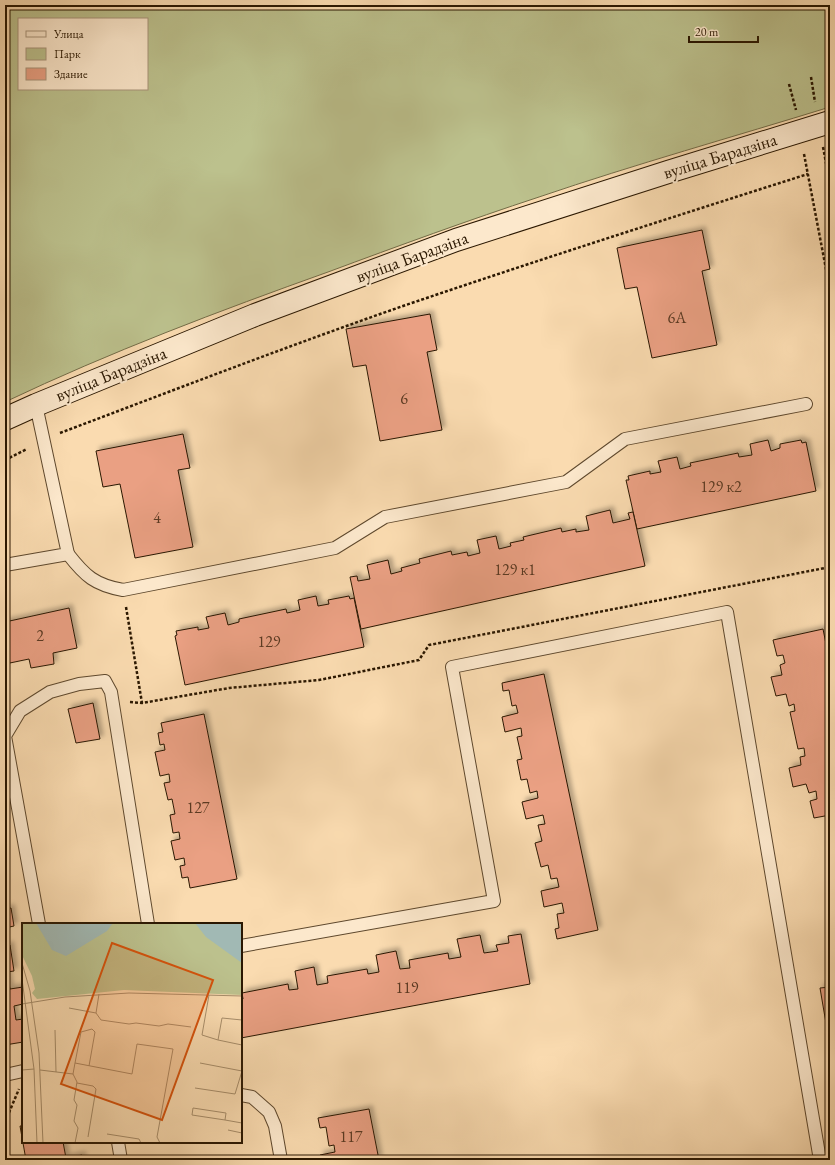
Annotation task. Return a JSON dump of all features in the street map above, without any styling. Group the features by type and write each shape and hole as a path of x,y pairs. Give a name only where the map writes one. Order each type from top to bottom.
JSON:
{"street":[{"name":"вуліца Барадзіна","path":"5,419 255,315 456,240 830,122"}],"lane":[{"path":"36,405 68,554 83,573 92,579 108,587 123,590 335,548 385,517 566,482 624,439 806,404"},
{"path":"5,565 68,554"},
{"path":"242,946 494,901 452,667 727,612 820,1160"},
{"path":"39,923 5,736 20,711 50,692 79,684 105,681 111,692 148,923"},
{"path":"5,1075 22,1071"},
{"path":"242,1095 252,1097 269,1112 275,1126 281,1160"},
{"path":"118,1143 121,1160"}],"path":[{"path":"789,84 796,112"},
{"path":"804,153 830,290"},
{"path":"5,460 44,440 273,352 402,306 524,265 808,174"},
{"path":"111,692 129,702 142,703 229,688 319,680 419,660 429,645 830,567"},
{"path":"123,590 142,703"},
{"path":"5,1122 20,1088"}],"green space":[{"path":"5,5 830,5 830,107 612,173 434,233 165,333 84,366 5,402"}],"building":[{"path":"702,230 710,269 702,271 717,345 652,358 637,287 625,289 617,248"},
{"path":"430,314 437,350 427,352 442,430 380,441 366,365 353,367 346,329"},
{"path":"183,434 190,468 178,470 193,547 135,558 120,484 103,487 96,451"},
{"path":"768,440 771,451 780,448 780,444 801,440 802,443 806,442 816,491 637,529 626,480 629,480 628,476 650,471 650,474 661,472 658,461 677,457 680,469 691,466 690,463 738,453 739,457 752,455 750,444"},
{"path":"610,510 613,523 630,519 628,513 633,512 645,566 361,629 350,577 357,576 358,581 370,579 367,565 388,560 391,574 402,571 401,568 420,563 419,559 451,551 452,555 467,552 468,556 480,553 477,540 496,536 499,549 511,546 510,543 524,540 523,537 561,528 562,532 576,529 576,532 589,530 586,516"},
{"path":"316,596 318,606 329,604 328,600 349,596 350,599 354,598 364,647 185,685 175,636 177,635 176,631 198,627 198,630 209,628 206,617 225,613 228,625 239,622 239,619 286,609 287,613 300,610 298,600"},
{"path":"69,608 77,648 53,653 54,664 31,668 29,659 5,664 5,622"},
{"path":"823,629 830,664 830,815 814,818 810,801 817,799 816,791 809,793 806,784 793,787 789,768 801,765 800,757 805,756 804,748 798,749 790,712 795,711 794,704 789,706 786,694 776,696 771,677 782,675 780,665 785,663 783,655 777,656 773,640"},
{"path":"544,674 598,930 557,939 555,929 559,928 557,914 564,913 562,903 544,907 541,891 559,887 557,878 551,879 548,865 541,867 535,843 542,841 538,825 545,824 543,815 526,819 522,802 538,798 537,791 530,793 527,779 521,780 517,760 522,759 517,737 522,736 521,728 505,732 502,717 518,713 516,705 512,706 509,690 503,691 502,683"},
{"path":"93,703 100,739 76,743 68,709"},
{"path":"204,714 237,879 190,888 188,877 182,878 180,866 185,865 184,858 175,860 171,841 180,839 179,832 173,833 170,815 175,814 172,799 168,800 164,783 170,782 169,774 160,776 155,752 165,750 164,744 160,745 158,733 163,732 161,723"},
{"path":"11,908 14,926 5,928 5,909"},
{"path":"521,934 530,984 242,1038 242,993 288,984 289,990 298,989 295,971 314,967 317,985 328,983 327,976 367,969 368,974 379,972 376,955 396,951 400,969 410,968 409,960 448,953 449,959 461,957 457,939 480,935 484,953 498,951 496,945 509,943 508,936"},
{"path":"10,945 14,971 7,972 10,989 22,987 22,1004 14,1006 16,1020 22,1019 22,1042 5,1045 5,946"},
{"path":"830,987 830,1047 820,988"},
{"path":"369,1109 379,1160 321,1160 320,1155 335,1152 334,1145 329,1146 326,1127 320,1128 318,1118"},
{"path":"20,1126 22,1126 22,1137"},
{"path":"23,1143 63,1143 66,1158 82,1155 83,1160 26,1160"}]}
